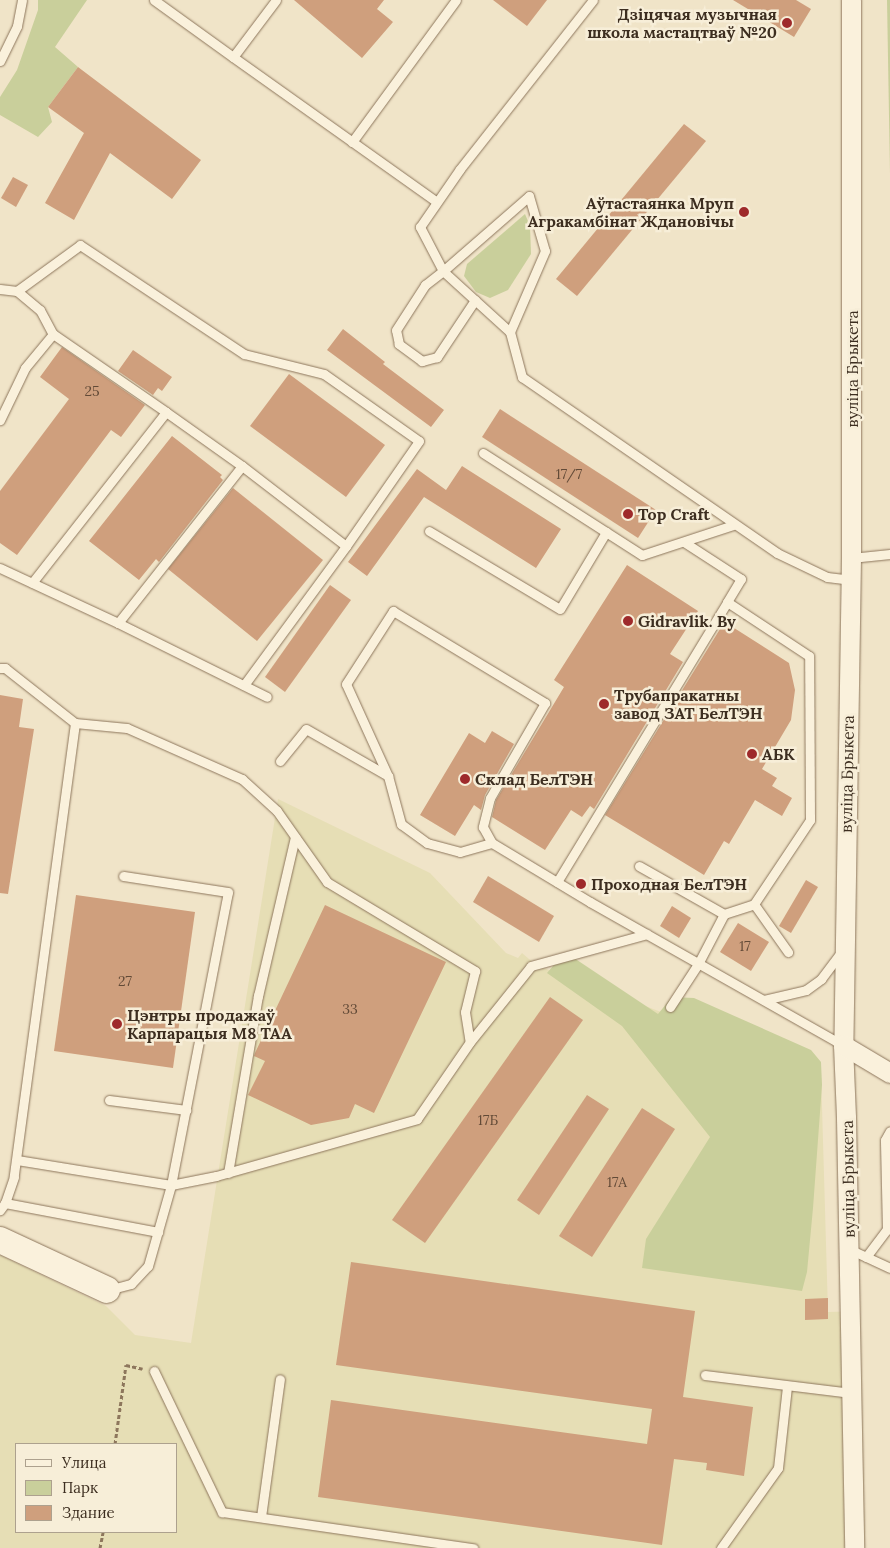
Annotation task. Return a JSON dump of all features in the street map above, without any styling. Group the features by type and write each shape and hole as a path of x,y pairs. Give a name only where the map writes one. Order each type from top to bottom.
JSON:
{"street":[{"name":"вуліца Брыкета","path":"852,0 851,558 843,1045 849,1249 854,1548"},
{"path":"843,1045 890,1073"},
{"path":"0,1240 107,1290"}],"lane":[{"path":"154,0 437,202"},
{"path":"233,58 276,0"},
{"path":"352,142 456,0"},
{"path":"593,0 460,169 420,227 443,271 510,332 522,377 777,553 827,578 850,580"},
{"path":"0,61 4,49 17,26 21,1"},
{"path":"475,300 436,357 422,361 399,344 396,330 425,286 529,196 545,251 510,332"},
{"path":"17,290 80,245 244,354 324,374 419,441 346,546 244,685"},
{"path":"0,289 17,290 40,310 53,334 242,466 346,546"},
{"path":"0,420 4,405 25,368 53,334"},
{"path":"32,583 166,412"},
{"path":"483,453 642,555 734,525"},
{"path":"118,623 242,466"},
{"path":"429,531 560,609 606,532"},
{"path":"557,882 741,579 684,542"},
{"path":"851,558 890,554"},
{"path":"0,568 118,623 267,697"},
{"path":"670,1007 698,964 724,914 754,904 810,820 809,656 728,602"},
{"path":"492,843 460,852 427,843 401,824 388,776 346,684 393,611 545,703 490,798 483,826 492,843 698,964 843,1045"},
{"path":"0,668 5,668 75,723 127,728 242,779 277,811 327,882 475,971 465,1012 470,1042"},
{"path":"75,723 17,1160 3,1207 158,1232"},
{"path":"280,761 306,729 388,776"},
{"path":"228,1173 258,996 295,837"},
{"path":"639,866 724,914"},
{"path":"107,1290 131,1284 148,1266 171,1186 228,892 123,876"},
{"path":"754,904 788,952"},
{"path":"17,1160 171,1186 228,1173 417,1119 470,1042 531,966 647,934"},
{"path":"764,1000 806,990 822,978 844,946"},
{"path":"108,1100 186,1110"},
{"path":"866,1256 888,1227 885,1140 890,1132"},
{"path":"849,1249 890,1268"},
{"path":"154,1371 222,1512 473,1548"},
{"path":"706,1375 851,1392"},
{"path":"261,1518 280,1380"},
{"path":"721,1548 778,1468 787,1386"}],"path":[{"path":"115,1443 126,1365 154,1371"},
{"path":"100,1548 103,1533"}],"shaded area":[{"path":"278,799 430,873 506,953 518,958 522,953 536,965 821,1072 828,1312 860,1311 865,1548 0,1548 0,1255 106,1306 135,1335 191,1343"}],"green space":[{"path":"38,0 87,0 55,47 78,67 48,107 52,122 38,137 0,115 0,97 17,70 38,10"},
{"path":"887,0 890,0 890,174"},
{"path":"525,214 530,226 531,254 508,290 490,298 476,292 464,276 467,264"},
{"path":"565,952 658,1014 672,997 694,998 811,1050 821,1062 822,1085 813,1208 807,1272 802,1291 642,1268 646,1239 710,1137 622,1026 547,973"}],"building":[{"path":"294,0 384,0 377,9 393,22 362,58"},
{"path":"493,0 547,0 527,26"},
{"name":"Дзіцячая музычная школа мастацтваў №20","path":"733,0 796,0 811,9 794,37"},
{"path":"78,67 201,160 172,199 110,153 74,220 45,203 84,133 48,107"},
{"path":"684,124 706,141 577,296 556,279"},
{"path":"13,177 28,185 16,207 1,198"},
{"path":"343,329 385,362 383,364 444,410 431,427 327,350"},
{"path":"62,347 145,405 121,437 111,430 17,555 0,543 0,491 69,399 40,377"},
{"path":"133,350 172,377 162,391 158,388 153,395 118,371"},
{"path":"289,374 385,445 346,497 250,426"},
{"path":"500,409 656,510 638,538 482,437"},
{"path":"172,436 222,475 220,477 223,480 159,562 156,559 139,580 89,541"},
{"path":"462,466 561,529 536,568 424,497 367,576 348,562 417,469 446,490"},
{"path":"233,488 323,560 257,641 168,569"},
{"name":"Трубапракатны завод ЗАТ БелТЭН","path":"627,565 698,611 670,654 683,662 594,809 590,806 582,817 571,810 545,850 492,817 496,800 564,687 554,680"},
{"path":"330,585 351,600 285,692 265,677"},
{"path":"731,626 789,663 795,690 791,720 762,769 777,778 772,786 792,798 782,816 755,800 729,844 724,841 704,875 605,815 720,629"},
{"path":"0,695 23,699 19,727 34,729 8,894 0,893"},
{"name":"Склад БелТЭН","path":"492,731 514,744 485,795 481,810 474,805 455,836 420,815 469,733 485,743"},
{"path":"488,876 554,916 539,942 473,902"},
{"path":"806,880 818,887 791,933 779,926"},
{"path":"76,895 195,912 173,1068 54,1051"},
{"path":"325,905 446,962 374,1113 355,1104 349,1118 311,1125 248,1095 265,1061 254,1056 255,1053"},
{"path":"672,906 691,918 679,938 660,926"},
{"path":"738,923 769,942 751,971 720,952"},
{"path":"550,997 583,1020 425,1243 392,1220"},
{"path":"587,1095 609,1109 539,1215 517,1200"},
{"path":"642,1108 675,1129 592,1257 559,1236"},
{"path":"351,1262 695,1311 683,1397 753,1407 744,1476 706,1470 707,1463 674,1459 662,1545 318,1497 331,1400 647,1444 652,1409 336,1365"},
{"path":"828,1298 828,1319 805,1320 805,1299"}],"place":[{"name":"Дзіцячая музычная школа мастацтваў №20","path":"787,23"},
{"name":"Аўтастаянка Мруп Агракамбінат Ждановічы","path":"744,212"},
{"name":"Top Craft","path":"628,514"},
{"name":"Gidravlik. By","path":"628,621"},
{"name":"Трубапракатны завод ЗАТ БелТЭН","path":"604,704"},
{"name":"АБК","path":"752,754"},
{"name":"Склад БелТЭН","path":"465,779"},
{"name":"Проходная БелТЭН","path":"581,884"},
{"name":"Цэнтры продажаў Карпарацыя М8 ТАА","path":"117,1024"}]}
